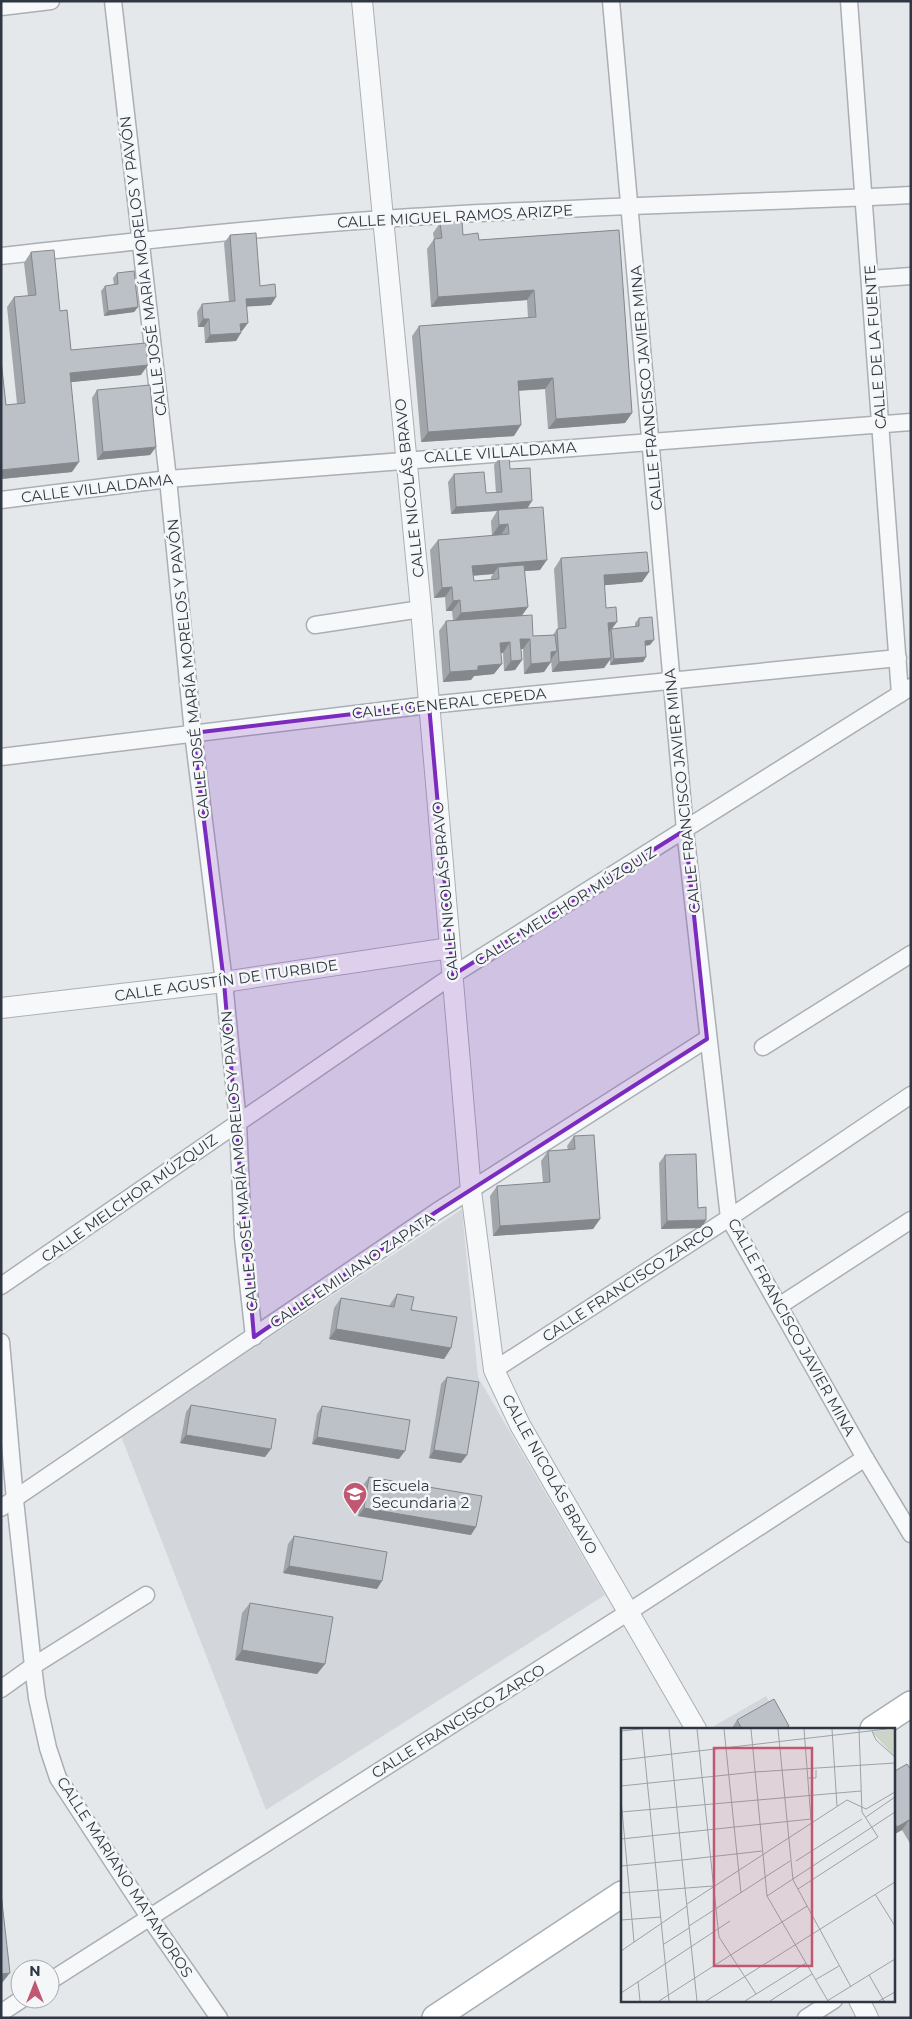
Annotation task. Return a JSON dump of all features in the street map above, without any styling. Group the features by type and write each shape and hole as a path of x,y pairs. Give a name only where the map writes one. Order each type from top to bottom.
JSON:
{"main road":[{"path":"875,1728 911,1704"},
{"path":"435,2018 621,1895"}],"street":[{"path":"1,7 51,1"},
{"name":"CALLE JOSÉ MARÍA MORELOS Y PAVÓN","path":"113,1 168,478 193,733 224,982 238,1123 243,1237 254,1337"},
{"name":"CALLE NICOLÁS BRAVO","path":"362,1 421,609 471,1191 494,1370 520,1425 627,1613 695,1728"},
{"name":"CALLE FRANCISCO JAVIER MINA","path":"611,1 652,442 685,830 707,1039 729,1218 911,1534"},
{"name":"CALLE DE LA FUENTE","path":"849,1 898,658 905,690"},
{"name":"CALLE MIGUEL RAMOS ARIZPE","path":"1,256 140,240 384,219 630,206 911,195"},
{"path":"870,279 911,276"},
{"name":"CALLE VILLALDAMA","path":"1,500 168,478 911,422"},
{"path":"315,625 421,609"},
{"name":"CALLE GENERAL CEPEDA","path":"1,756 429,705 898,658"},
{"name":"CALLE MELCHOR MÚZQUIZ","path":"1,1286 453,975 905,690"},
{"name":"CALLE AGUSTÍN DE ITURBIDE","path":"1,1008 224,982 450,948"},
{"path":"763,1047 911,954"},
{"name":"CALLE EMILIANO ZAPATA","path":"8,1504 436,1212 707,1039"},
{"name":"CALLE FRANCISCO ZARCO","path":"494,1370 729,1218 911,1095"},
{"path":"779,1306 911,1220"},
{"name":"CALLE MARIANO MATAMOROS","path":"1,1342 8,1504 37,1698 48,1748 58,1778 149,1917 219,2018"},
{"name":"CALLE FRANCISCO ZARCO","path":"60,1975 627,1613 866,1458"},
{"path":"1,1689 33,1666 146,1595"},
{"path":"806,2018 831,2002"},
{"path":"860,2002 868,2018"}],"highlighted area":[{"path":"429,705 453,975 685,830 707,1039 436,1212 254,1337 224,982 193,733"}],"shaded area":[{"name":"Escuela Secundaria 2","path":"462,1209 478,1377 605,1595 266,1810 121,1436"},
{"path":"766,1696 785,1728 715,1728 714,1726"}],"building":[{"path":"462,221 463,235 478,233 479,240 619,230 632,413 556,419 553,378 518,381 521,425 428,432 419,326 536,317 534,290 438,297 434,239 442,238 440,223"},
{"path":"256,233 260,286 275,284 276,297 246,299 248,323 240,324 241,333 210,335 209,319 203,319 202,304 235,301 230,235"},
{"path":"54,250 60,311 67,310 71,350 146,343 148,365 70,373 79,462 1,470 1,360 6,405 25,403 14,297 36,295 31,252"},
{"path":"134,271 138,307 108,311 105,286 118,284 117,273"},
{"path":"150,385 156,447 103,452 97,390"},
{"path":"509,457 510,469 530,468 532,501 456,507 454,474 484,472 486,493 502,492 499,458"},
{"path":"543,507 547,560 472,566 474,581 499,579 498,567 524,565 528,607 461,613 460,600 453,601 452,587 442,588 438,540 509,534 508,524 499,525 498,510"},
{"path":"647,552 649,572 604,575 606,608 616,607 617,622 608,623 611,658 559,662 557,629 566,628 561,558"},
{"path":"532,615 533,636 555,635 557,651 551,652 551,662 531,664 530,639 520,639 522,660 511,661 510,642 500,643 502,664 478,666 478,670 450,672 446,621"},
{"path":"652,617 654,640 645,641 646,657 614,659 611,629 639,626 639,618"},
{"path":"594,1135 600,1219 500,1226 497,1186 550,1182 548,1151 575,1149 574,1136"},
{"path":"696,1154 698,1208 706,1207 706,1220 667,1221 665,1155"},
{"path":"397,1294 414,1297 411,1310 457,1317 451,1348 336,1329 341,1298 394,1307"},
{"path":"447,1377 479,1382 467,1455 434,1450"},
{"path":"191,1405 276,1419 271,1449 186,1435"},
{"path":"322,1406 410,1420 405,1451 317,1437"},
{"path":"369,1477 482,1496 476,1527 364,1508"},
{"path":"294,1536 387,1552 382,1581 289,1566"},
{"path":"250,1603 333,1617 325,1664 242,1650"},
{"path":"774,1699 789,1726 786,1728 741,1728 737,1720"},
{"path":"907,1764 911,1770 911,1822 909,1820 897,1827 894,1822 894,1771"},
{"path":"1,1893 10,1973 1,1974"}],"place":[{"name":"Escuela Secundaria 2","path":"355,1515"}]}
